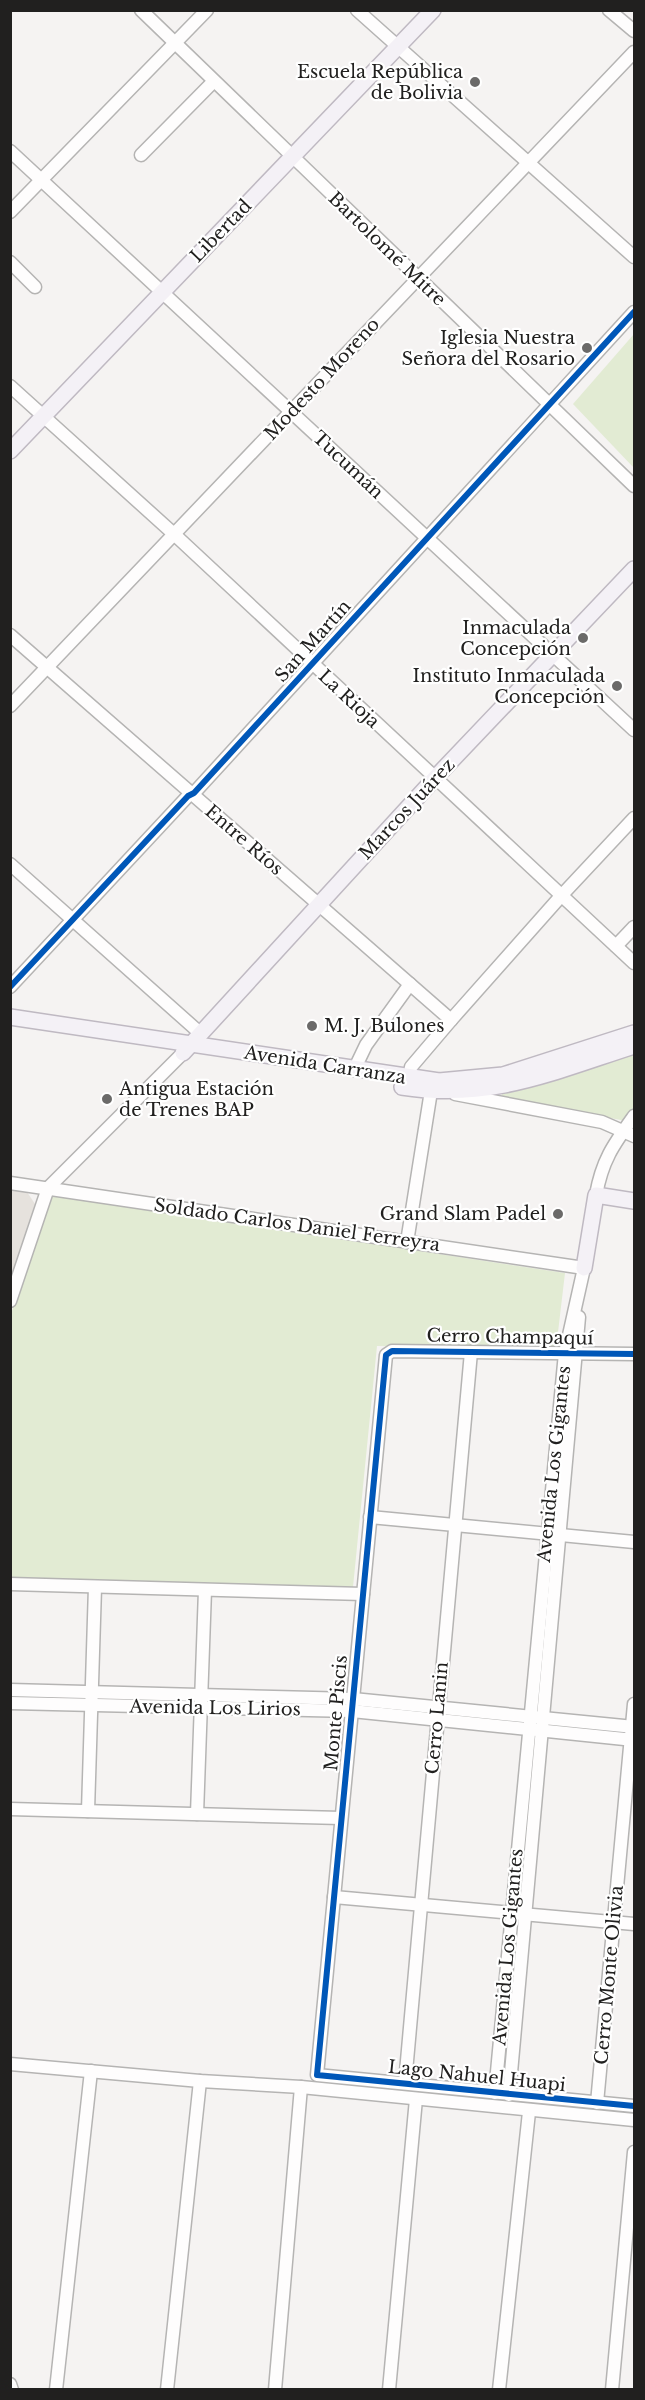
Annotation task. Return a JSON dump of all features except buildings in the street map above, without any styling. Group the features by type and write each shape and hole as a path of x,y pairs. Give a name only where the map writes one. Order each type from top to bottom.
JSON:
{"main road":[{"name":"Libertad","path":"10,451 433,10"},
{"name":"Marcos Juárez","path":"190,1044 435,778 634,569"},
{"name":"Avenida Carranza","path":"10,1017 354,1070 436,1092 463,1092 508,1086 634,1046"},
{"name":"Avenida Carranza","path":"10,1028 190,1044 411,1084 503,1075 634,1033"},
{"path":"584,1268 596,1195 634,1201"}],"street":[{"name":"Bartolomé Mitre","path":"141,10 291,158 634,486"},
{"path":"10,212 176,45 207,10"},
{"path":"357,10 634,257"},
{"path":"609,10 634,31"},
{"name":"Modesto Moreno","path":"10,706 634,52"},
{"path":"141,154 213,82"},
{"name":"Tucumán","path":"10,151 634,730"},
{"path":"10,262 35,286"},
{"name":"San Martín","path":"10,987 312,665 634,312"},
{"name":"La Rioja","path":"10,386 175,535 634,963"},
{"name":"Entre Ríos","path":"10,635 451,1020"},
{"path":"411,1084 411,1067 561,896 634,818"},
{"path":"10,864 73,921 190,1044 48,1188 10,1301"},
{"path":"616,946 634,927"},
{"path":"354,1070 366,1045 410,984"},
{"path":"407,1242 436,1092 602,1122 629,1134"},
{"path":"596,1195 603,1163 629,1134 634,1116"},
{"name":"Soldado Carlos Daniel Ferreyra","path":"10,1183 584,1268"},
{"name":"Avenida Los Gigantes","path":"502,2094 525,1915 546,1534 570,1353 584,1268"},
{"name":"Cerro Champaquí","path":"386,1355 392,1351 634,1354"},
{"name":"Cerro Lanin","path":"405,2084 471,1352"},
{"name":"Avenida Los Gigantes","path":"502,2094 511,1913 559,1535 570,1353"},
{"name":"Monte Piscis","path":"317,2074 386,1355"},
{"path":"370,1517 634,1542"},
{"path":"10,1584 363,1594"},
{"path":"88,1811 95,1587"},
{"path":"198,1814 205,1590"},
{"name":"Avenida Los Lirios","path":"10,1690 91,1699"},
{"name":"Avenida Los Lirios","path":"10,1703 91,1699 352,1705 633,1733"},
{"name":"Cerro Monte Olivia","path":"597,2103 634,1704"},
{"path":"10,1809 341,1818"},
{"path":"334,1897 634,1924"},
{"name":"Lago Nahuel Huapi","path":"10,2064 200,2081 301,2087 529,2112 634,2120"},
{"path":"56,2390 91,2071"},
{"name":"Lago Nahuel Huapi","path":"317,2074 634,2106"},
{"path":"167,2390 200,2081"},
{"path":"275,2390 301,2087"},
{"path":"500,2109 502,2094"},
{"path":"389,2390 416,2099"},
{"path":"499,2390 529,2112"},
{"path":"612,2390 634,2152"},
{"path":"10,2384 12,2390"}],"shaded area":[{"path":"11,1190 27,1192 35,1204 11,1279"}],"green space":[{"path":"634,334 634,468 573,404"},
{"path":"634,1050 634,1111 626,1121 501,1097 503,1092 529,1087"},
{"path":"49,1195 565,1273 556,1349 377,1346 353,1587 11,1578 11,1314"}],"cycle path":[{"path":"10,987 188,796 194,793 634,312"},
{"path":"634,1354 392,1351 386,1355 317,2075 634,2106"}],"place":[{"name":"Escuela República de Bolivia","path":"475,82"},
{"name":"Iglesia Nuestra Señora del Rosario","path":"587,348"},
{"name":"Inmaculada Concepción","path":"583,638"},
{"name":"Instituto Inmaculada Concepción","path":"617,686"},
{"name":"M. J. Bulones","path":"312,1026"},
{"name":"Antigua Estación de Trenes BAP","path":"107,1099"},
{"name":"Grand Slam Padel","path":"558,1214"}]}
